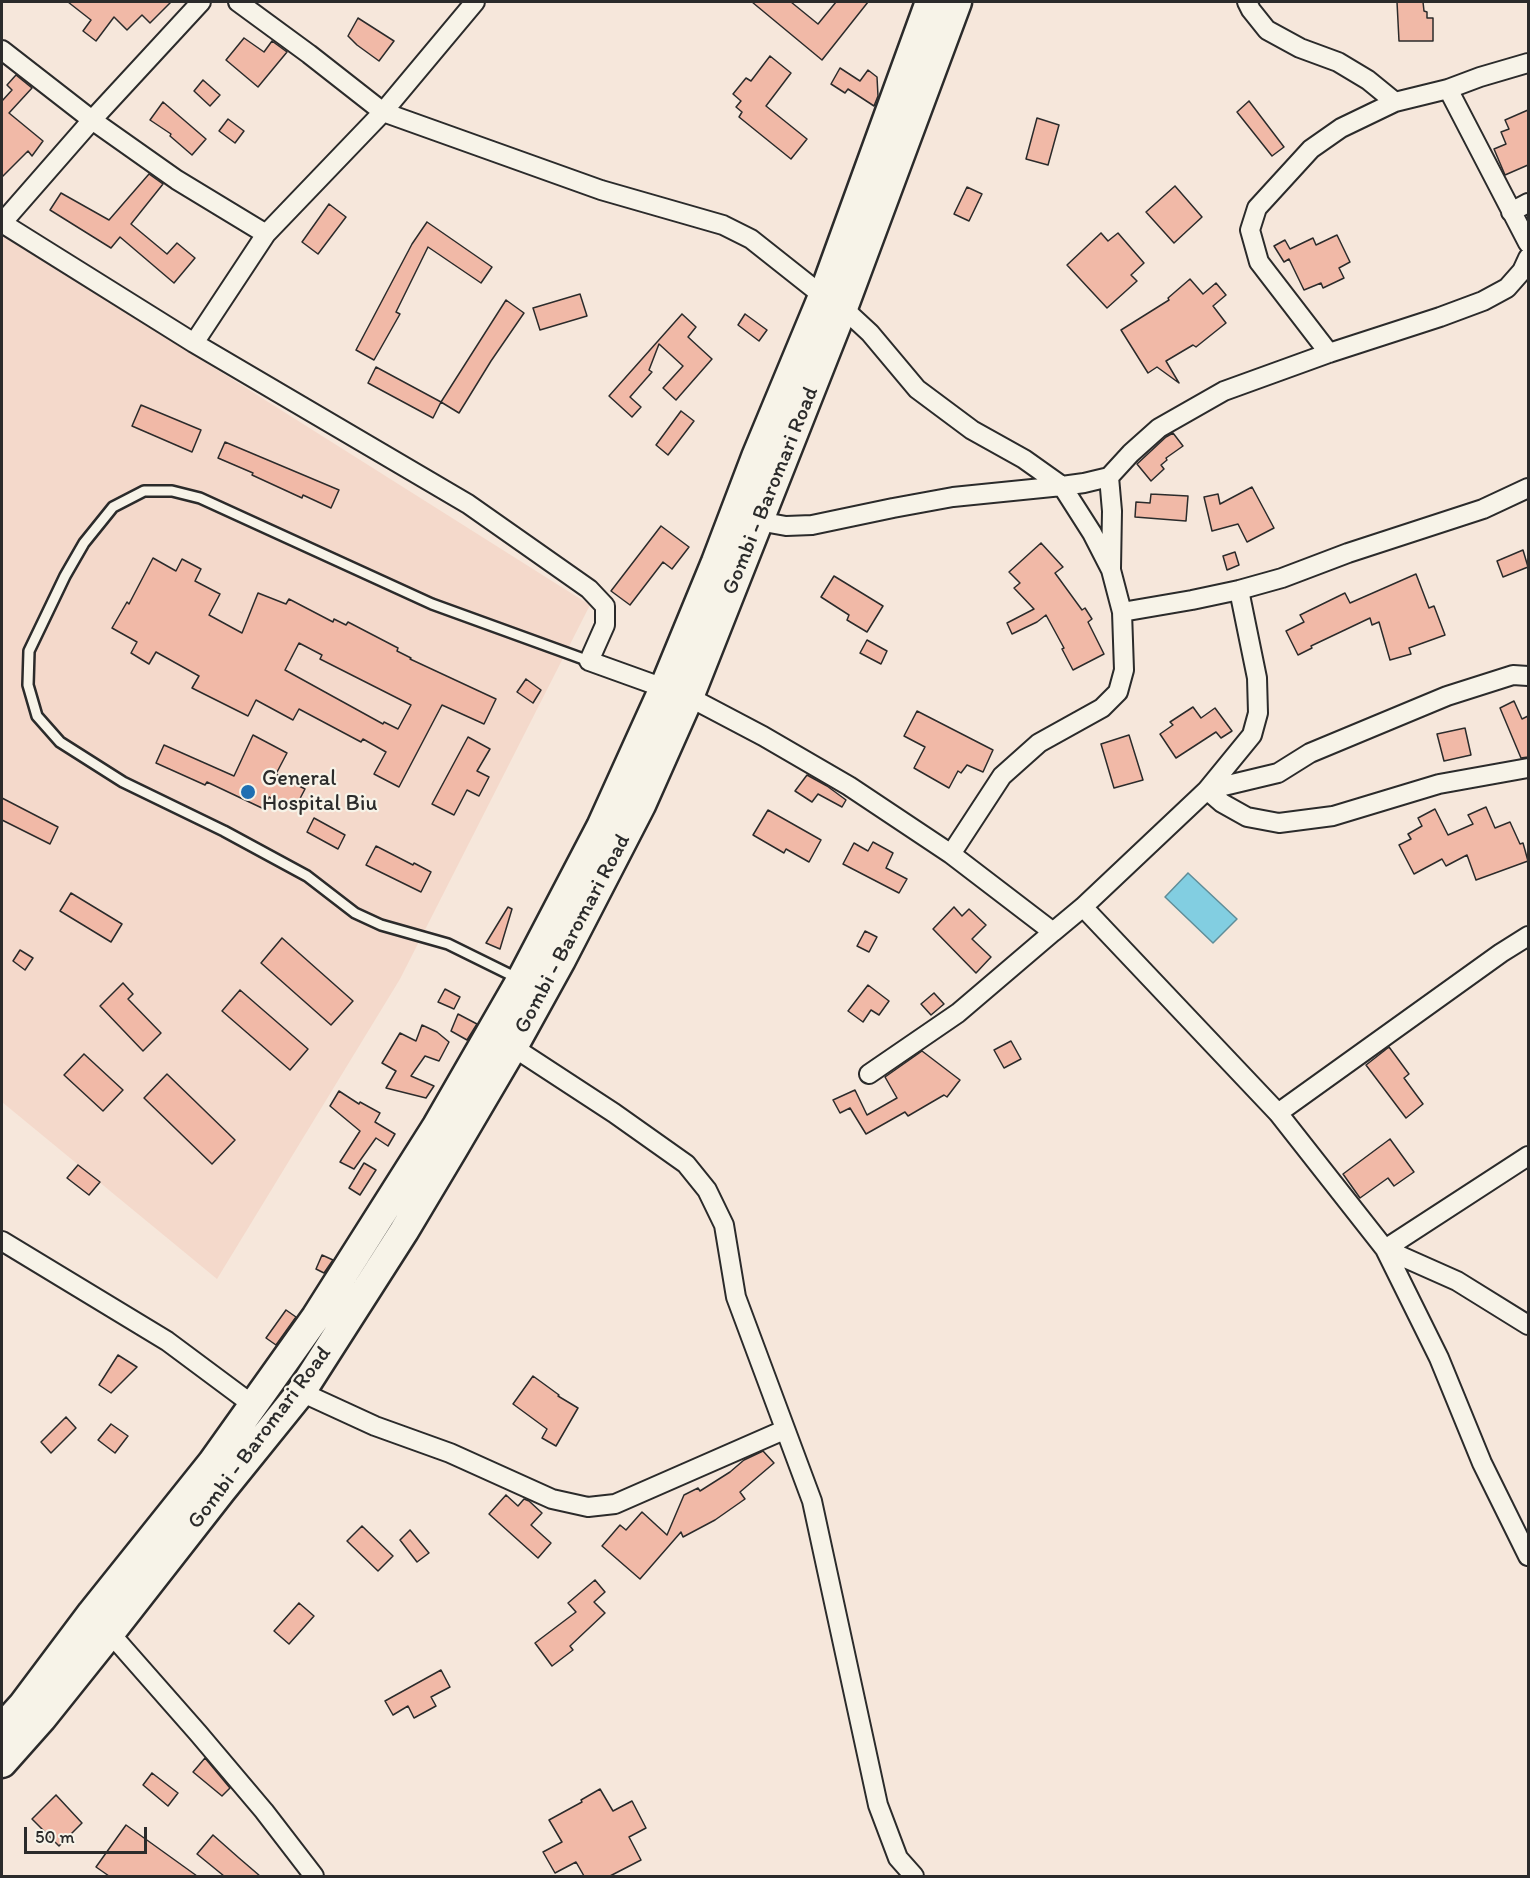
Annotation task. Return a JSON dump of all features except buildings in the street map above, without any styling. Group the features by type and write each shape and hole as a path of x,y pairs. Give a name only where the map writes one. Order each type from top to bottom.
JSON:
{"main road":[{"name":"Gombi - Baromari Road","path":"2,1763 42,1718 110,1633 148,1563 213,1463 316,1317 363,1245 437,1126 521,980 601,827 676,693 758,521 833,302 930,2"},
{"name":"Gombi - Baromari Road","path":"2,1728 300,1392 410,1221 513,1047 641,805 716,562 756,458 833,302 957,2"}],"street":[{"path":"201,2 92,120 2,223 194,343 468,504 589,590 605,606 605,625 589,661 676,693 763,735 849,786 951,854 1053,933"},
{"path":"238,2 383,112 601,190 723,225 752,240 870,333 917,389 972,430 1024,459 1062,486 1092,533 1111,570 1122,612 1124,670 1118,692 1101,708 1040,743 1002,776 951,854"},
{"path":"194,343 266,234 383,112 475,2"},
{"path":"1247,2 1268,30 1300,48 1338,62 1368,80 1395,102"},
{"path":"2,50 92,120 177,180 266,234"},
{"path":"1329,353 1259,262 1250,230 1257,207 1311,149 1341,128 1395,102 1448,89 1528,63"},
{"path":"1448,89 1528,243"},
{"path":"1511,212 1528,204"},
{"path":"758,521 786,526 812,525 892,507 953,497 1062,486 1109,477 1159,428 1224,391 1483,301 1507,288 1522,271 1528,258"},
{"path":"1109,477 1112,511 1111,570"},
{"path":"1122,612 1192,600 1282,578 1483,509 1528,488"},
{"path":"869,1074 958,1013 1083,907 1207,790 1252,735 1258,713 1257,678 1239,590"},
{"path":"1207,790 1278,773 1310,753 1447,696 1513,675 1528,676"},
{"path":"1207,790 1247,817 1279,823 1333,816 1439,784 1528,768"},
{"path":"1083,907 1278,1113 1384,1249 1439,1358 1482,1463 1528,1556"},
{"path":"1278,1113 1528,936"},
{"path":"513,1047 614,1113 686,1164 707,1190 724,1225 736,1297 812,1501 878,1805 898,1858 914,1876"},
{"path":"1384,1249 1528,1156"},
{"path":"2,1241 167,1341 253,1405"},
{"path":"1384,1249 1457,1281 1528,1325"},
{"path":"300,1392 375,1426 450,1453 552,1499 588,1507 615,1504 784,1430"},
{"path":"110,1633 264,1811 314,1876"}],"lane":[{"path":"521,980 448,944 381,925 356,913 307,876 224,831 123,782 60,742 36,716 28,684 29,651 65,576 84,543 113,507 144,491 172,490 200,498 432,604 589,661"}],"shaded area":[{"name":"General Hospital Biu","path":"2,234 590,605 400,979 217,1279 2,1102"}],"water":[{"path":"1188,873 1237,919 1213,943 1165,897"}],"place":[{"name":"General Hospital Biu","path":"248,792"}]}
